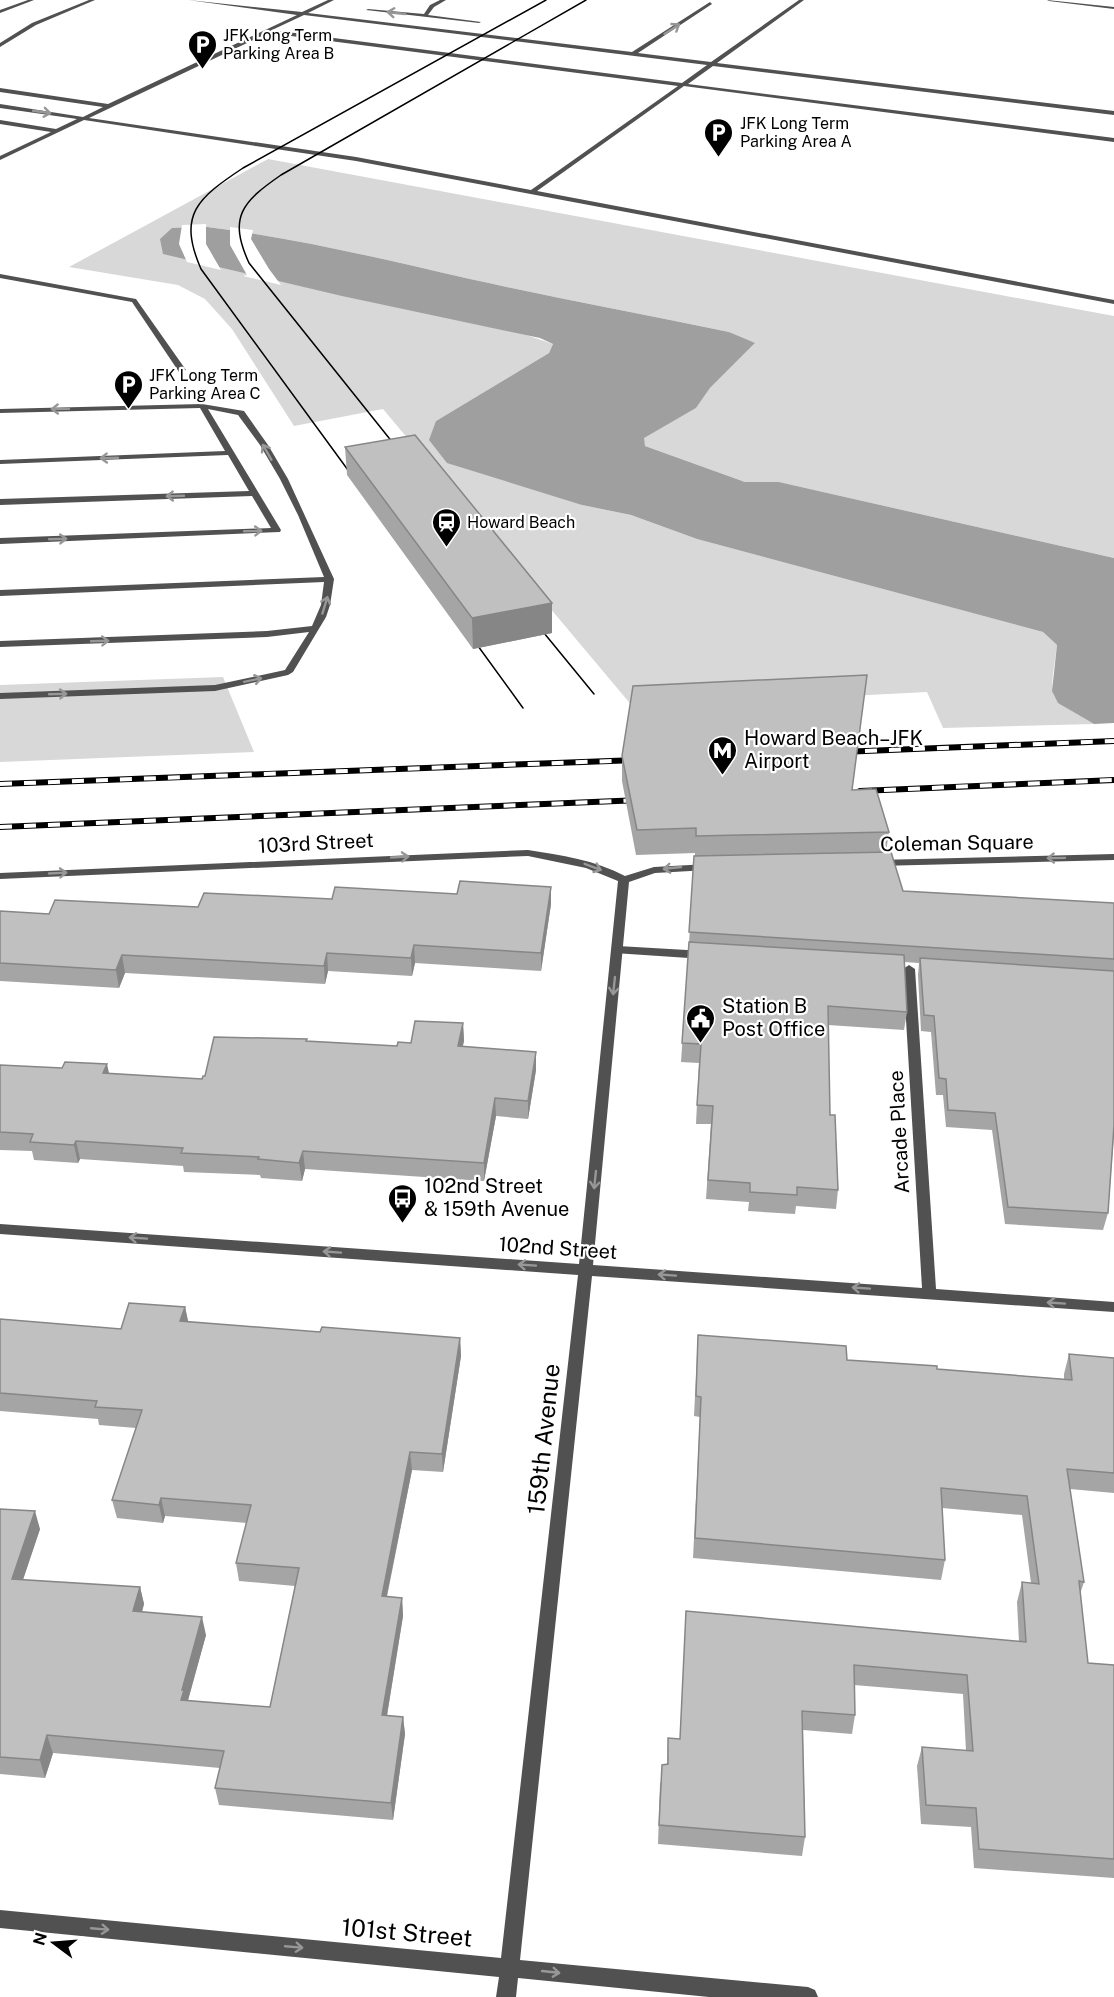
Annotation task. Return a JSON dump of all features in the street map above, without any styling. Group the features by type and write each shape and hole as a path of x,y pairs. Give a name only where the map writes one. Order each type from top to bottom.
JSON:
{"street":[{"path":"0,12 32,0"},
{"path":"0,45 34,24 93,0"},
{"path":"190,0 1114,113"},
{"path":"0,158 332,0"},
{"path":"424,16 432,6 444,0"},
{"path":"532,192 802,0"},
{"path":"1049,0 1114,8"},
{"path":"633,54 710,3"},
{"path":"368,10 479,22"},
{"path":"267,31 1114,140"},
{"path":"0,90 110,106"},
{"path":"0,106 356,159 1114,302"},
{"path":"0,122 57,131"},
{"path":"0,276 134,300 182,370"},
{"path":"0,541 277,530 202,406"},
{"path":"0,411 202,406 241,413 254,429 302,514 330,579 327,603 315,629 288,672 215,688 0,696"},
{"path":"0,462 230,453"},
{"path":"0,502 255,493"},
{"path":"0,593 330,579"},
{"path":"0,644 267,634 315,629"},
{"name":"103rd Street","path":"0,876 528,853 592,865 624,883"},
{"name":"Coleman Square","path":"862,863 1114,857"},
{"path":"624,883 654,870 719,867"},
{"name":"159th Avenue","path":"506,1997 585,1269 624,883"},
{"path":"618,950 715,956"},
{"name":"Arcade Place","path":"909,969 929,1293"},
{"name":"102nd Street","path":"0,1229 1114,1307"},
{"name":"101st Street","path":"0,1919 808,1997"}],"shaded area":[{"path":"268,159 1114,316 1114,558 779,482 745,482 645,446 643,438 696,408 710,388 754,344 729,332 306,243 207,227 553,344 549,353 436,421 582,505 631,515 697,539 1043,632 1057,645 1052,687 1054,695 1066,707 1094,724 943,728 927,692 633,707 383,409 294,426 232,329 205,299 178,285 69,267"},
{"path":"207,227 306,243 729,332 755,343 710,388 696,408 644,438 645,446 745,482 779,482 1114,558 1114,723 1094,724 1058,703 1052,691 1057,645 1043,632 697,539 631,515 582,505 447,463 429,440 436,421 549,353 553,344 540,338 342,296 163,254 160,239 172,228"},
{"path":"223,677 254,752 0,762 0,685"}],"pier":[{"path":"206,224 206,244 221,270 187,262 179,244 182,225"},
{"path":"230,227 253,230 251,239 281,285 243,276 247,275 230,245"}],"building":[{"path":"415,435 552,603 472,618 345,447"},
{"path":"867,675 852,790 876,789 889,832 696,836 696,828 637,830 622,756 633,686"},
{"path":"891,852 903,891 1114,903 1114,959 689,932 694,856"},
{"path":"460,881 551,887 541,953 414,945 411,958 327,953 324,966 122,955 116,970 0,963 0,911 49,914 55,900 198,907 204,893 332,899 335,887 457,894"},
{"path":"689,942 904,955 907,1012 828,1006 830,1115 835,1115 838,1190 797,1187 797,1195 750,1192 750,1183 708,1180 713,1106 697,1105 701,1044 682,1043"},
{"path":"920,958 1114,971 1114,1125 1108,1213 1008,1207 995,1113 948,1110 946,1079 939,1078 934,1016 924,1015"},
{"path":"415,1021 463,1023 458,1046 536,1052 528,1101 495,1098 484,1163 303,1151 299,1163 258,1159 259,1157 181,1153 183,1148 76,1141 74,1145 30,1142 33,1134 0,1132 0,1065 62,1068 65,1062 107,1064 103,1073 202,1079 205,1076 214,1037 307,1039 306,1041 397,1046 398,1042 411,1043"},
{"path":"129,1303 185,1307 180,1321 320,1332 322,1327 460,1338 442,1454 410,1452 382,1596 402,1598 382,1715 403,1717 391,1803 215,1788 224,1751 47,1735 40,1760 0,1757 0,1509 35,1511 12,1579 140,1587 133,1611 202,1617 181,1700 270,1707 299,1568 236,1563 251,1505 161,1498 159,1505 112,1500 142,1410 95,1407 97,1401 0,1393 0,1319 121,1329"},
{"path":"698,1335 846,1346 847,1360 937,1366 937,1369 1072,1380 1069,1354 1114,1358 1114,1473 1067,1469 1084,1582 1079,1581 1088,1663 1114,1665 1114,1859 979,1849 976,1808 926,1805 922,1747 973,1751 967,1675 854,1665 855,1715 802,1711 805,1837 659,1825 662,1765 668,1764 668,1738 680,1739 686,1611 1026,1642 1022,1582 1039,1584 1027,1496 941,1488 945,1560 695,1538 701,1397 696,1396"}],"tram line":[{"path":"356,481 201,269 191,234 196,209 214,189 243,168 546,0"},
{"path":"401,453 249,263 240,234 242,212 257,194 281,175 586,0"},
{"path":"535,622 594,694"},
{"path":"470,635 523,708"}],"railway":[{"path":"841,752 1114,741"},
{"path":"0,784 637,760"},
{"path":"860,791 1114,780"},
{"path":"0,827 641,800"}],"place":[{"name":"JFK Long Term Parking Area B","path":"202,70"},
{"name":"JFK Long Term Parking Area A","path":"719,158"},
{"name":"JFK Long Term Parking Area C","path":"128,410"},
{"name":"Howard Beach","path":"446,548"},
{"name":"Howard Beach–JFK Airport","path":"723,776"},
{"name":"Station B Post Office","path":"701,1044"},
{"name":"102nd Street & 159th Avenue","path":"403,1224"}]}
